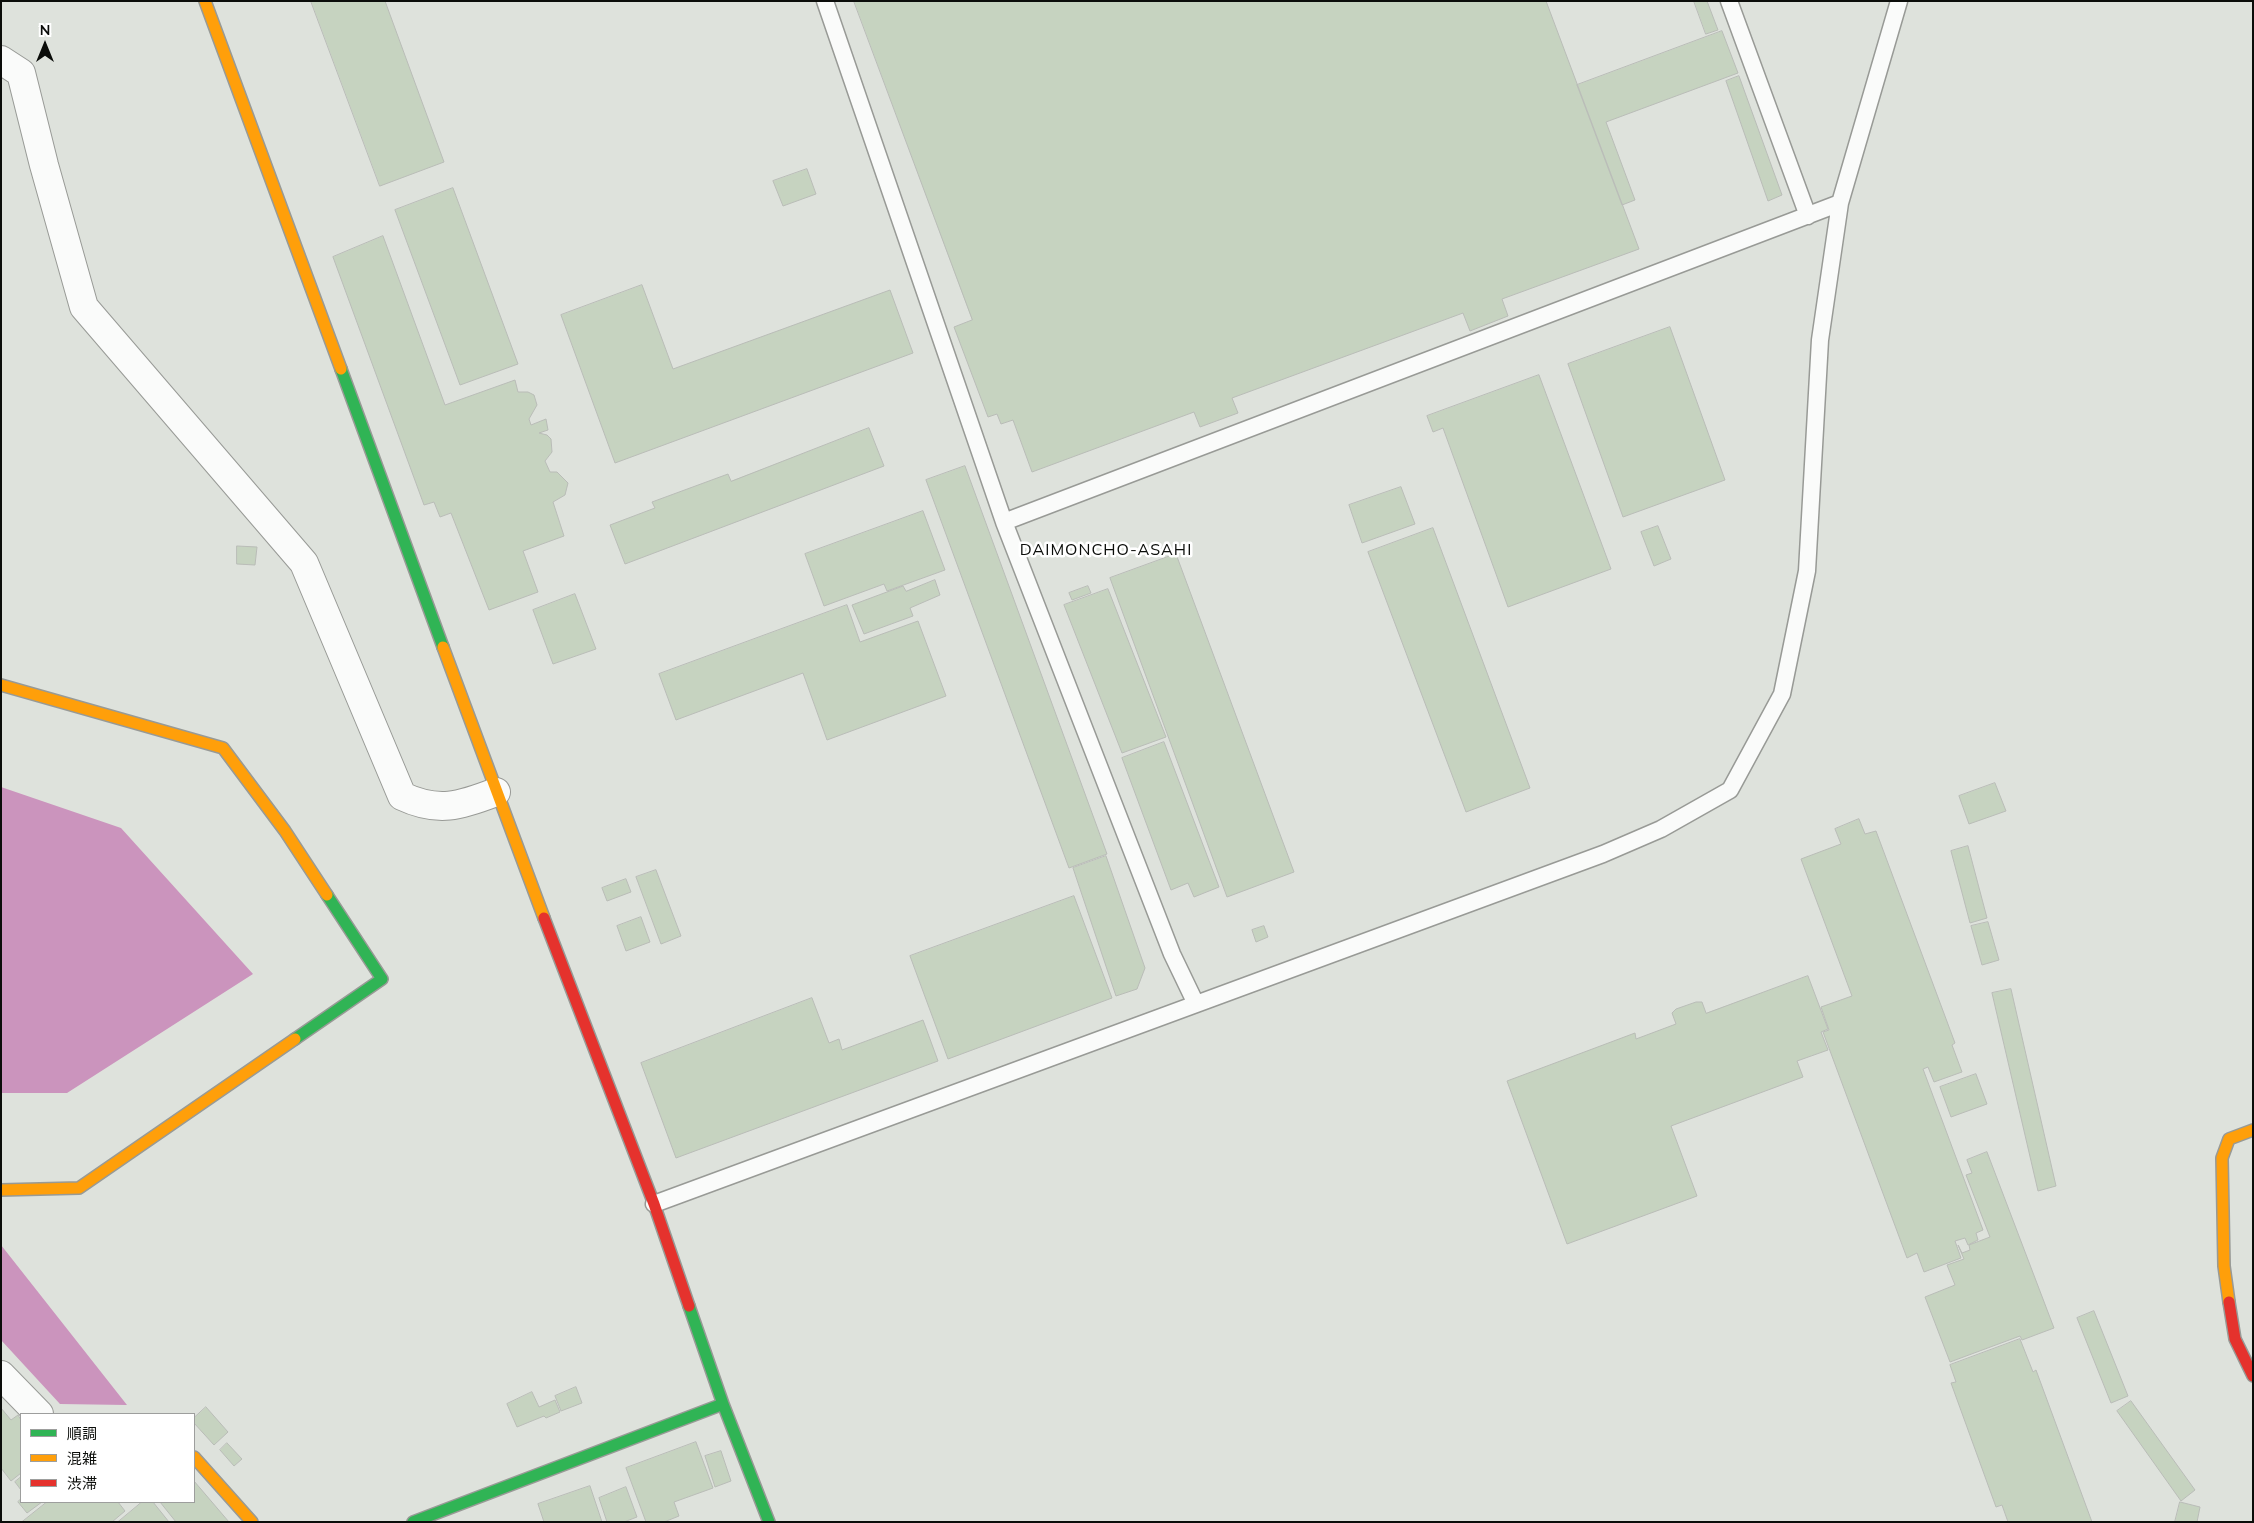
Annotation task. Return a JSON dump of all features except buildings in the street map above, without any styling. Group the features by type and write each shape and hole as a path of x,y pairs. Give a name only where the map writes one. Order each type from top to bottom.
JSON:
{"street":[{"path":"205,1 496,792 654,1204 723,1404 769,1522"},
{"path":"1,60 21,73 44,165 84,307 304,563 402,796 420,805 438,807 469,803 496,792"},
{"path":"1,685 223,748 285,831 382,979 79,1188 1,1190"},
{"path":"2253,1130 2229,1138 2222,1158 2224,1266 2236,1339 2253,1376"},
{"path":"1,1375 38,1413"},
{"path":"413,1522 723,1404"},
{"path":"195,1458 252,1522"}],"lane":[{"path":"825,1 1004,522 1172,954 1196,1004"},
{"path":"1729,1 1808,216"},
{"path":"654,1204 1603,854 1661,829 1730,790 1782,694 1807,572 1820,340 1840,203 1899,1"},
{"path":"1004,522 1840,203"}],"shaded area":[{"path":"1,787 121,828 253,974 67,1093 1,1093"},
{"path":"1,1245 127,1405 60,1404 1,1340"}],"traffic: fast":[{"path":"341,369 443,647"},
{"path":"295,1039 382,979 327,895"},
{"path":"689,1306 723,1404 769,1522"},
{"path":"413,1522 723,1404"}],"traffic: slow":[{"path":"205,1 341,369"},
{"path":"443,647 544,918"},
{"path":"1,685 223,748 285,831 327,895"},
{"path":"1,1190 79,1188 295,1039"},
{"path":"2229,1302 2224,1266 2222,1158 2229,1139 2253,1130"},
{"path":"195,1458 252,1522"}],"traffic: jam":[{"path":"544,918 654,1204 689,1306"},
{"path":"2229,1302 2235,1339 2253,1376"}],"district":[{"name":"DAIMONCHO-ASAHI","path":"1106,550"}]}
